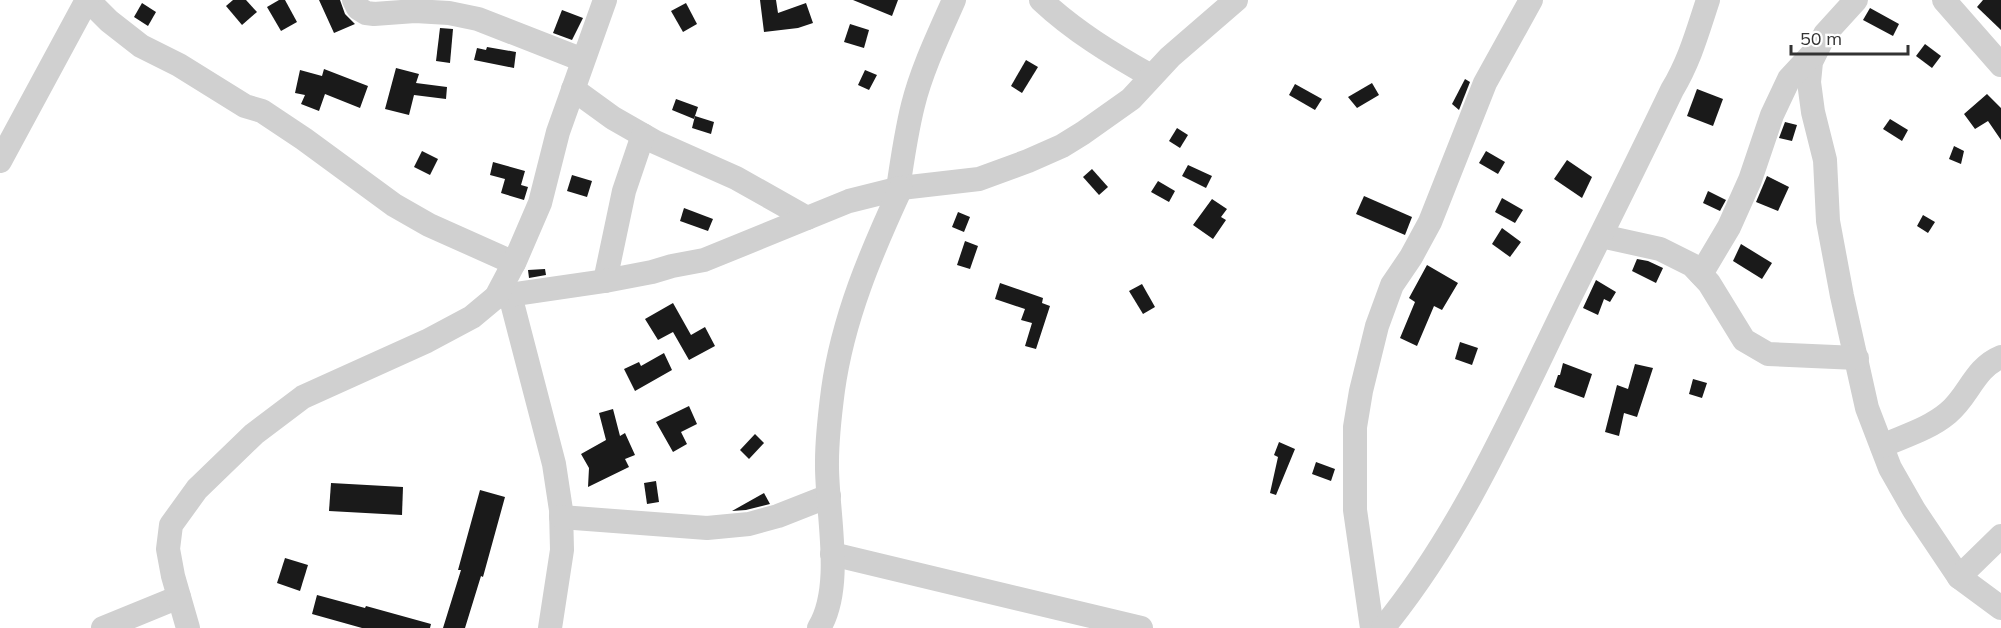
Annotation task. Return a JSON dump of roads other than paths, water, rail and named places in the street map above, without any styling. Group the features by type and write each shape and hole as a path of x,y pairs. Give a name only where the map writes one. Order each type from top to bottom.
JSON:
{"street":[{"path":"0,161 88,0 141,46 179,65 245,106 262,111 394,205 450,235 514,263"},
{"path":"354,0 358,8 366,13 416,11 449,13 478,19 583,60"},
{"path":"550,628 562,550 561,517 554,464 503,296 514,263 540,203 558,132 605,0"},
{"path":"819,628 825,619 832,583 827,462 834,388 852,306 874,245 900,188 906,136 914,103 954,0"},
{"path":"1041,0 1058,16 1112,54 1151,76"},
{"path":"188,628 168,549 171,525 197,489 213,473 254,434 303,397 427,341 472,317 503,296 605,281 704,260 849,201 900,188 979,179 1028,161 1062,146 1131,99 1151,76 1190,39 1236,0"},
{"path":"1372,628 1355,510 1355,427 1372,347 1392,285 1411,257 1430,222 1485,83 1531,0"},
{"path":"1383,628 1409,596 1469,497 1512,417 1692,52 1708,0"},
{"path":"1856,0 1825,34 1811,62 1809,82 1813,112 1825,160 1828,221 1842,296 1868,408 1890,468 1914,510 1959,577 2001,608"},
{"path":"1944,0 2001,65"},
{"path":"1701,274 1729,227 1750,180 1772,115 1789,79 1819,46"},
{"path":"573,89 613,118 643,135 736,178 807,218"},
{"path":"605,281 624,190 643,135"},
{"path":"1601,236 1660,249 1692,265 1709,283 1744,340 1768,354 1857,358"},
{"path":"1882,446 1924,428 1946,414 1959,402 1985,365 2001,357"},
{"path":"561,517 707,528 749,524 778,516 829,496"},
{"path":"1959,577 2001,536"},
{"path":"832,554 1141,628"},
{"path":"103,628 179,597"}]}
